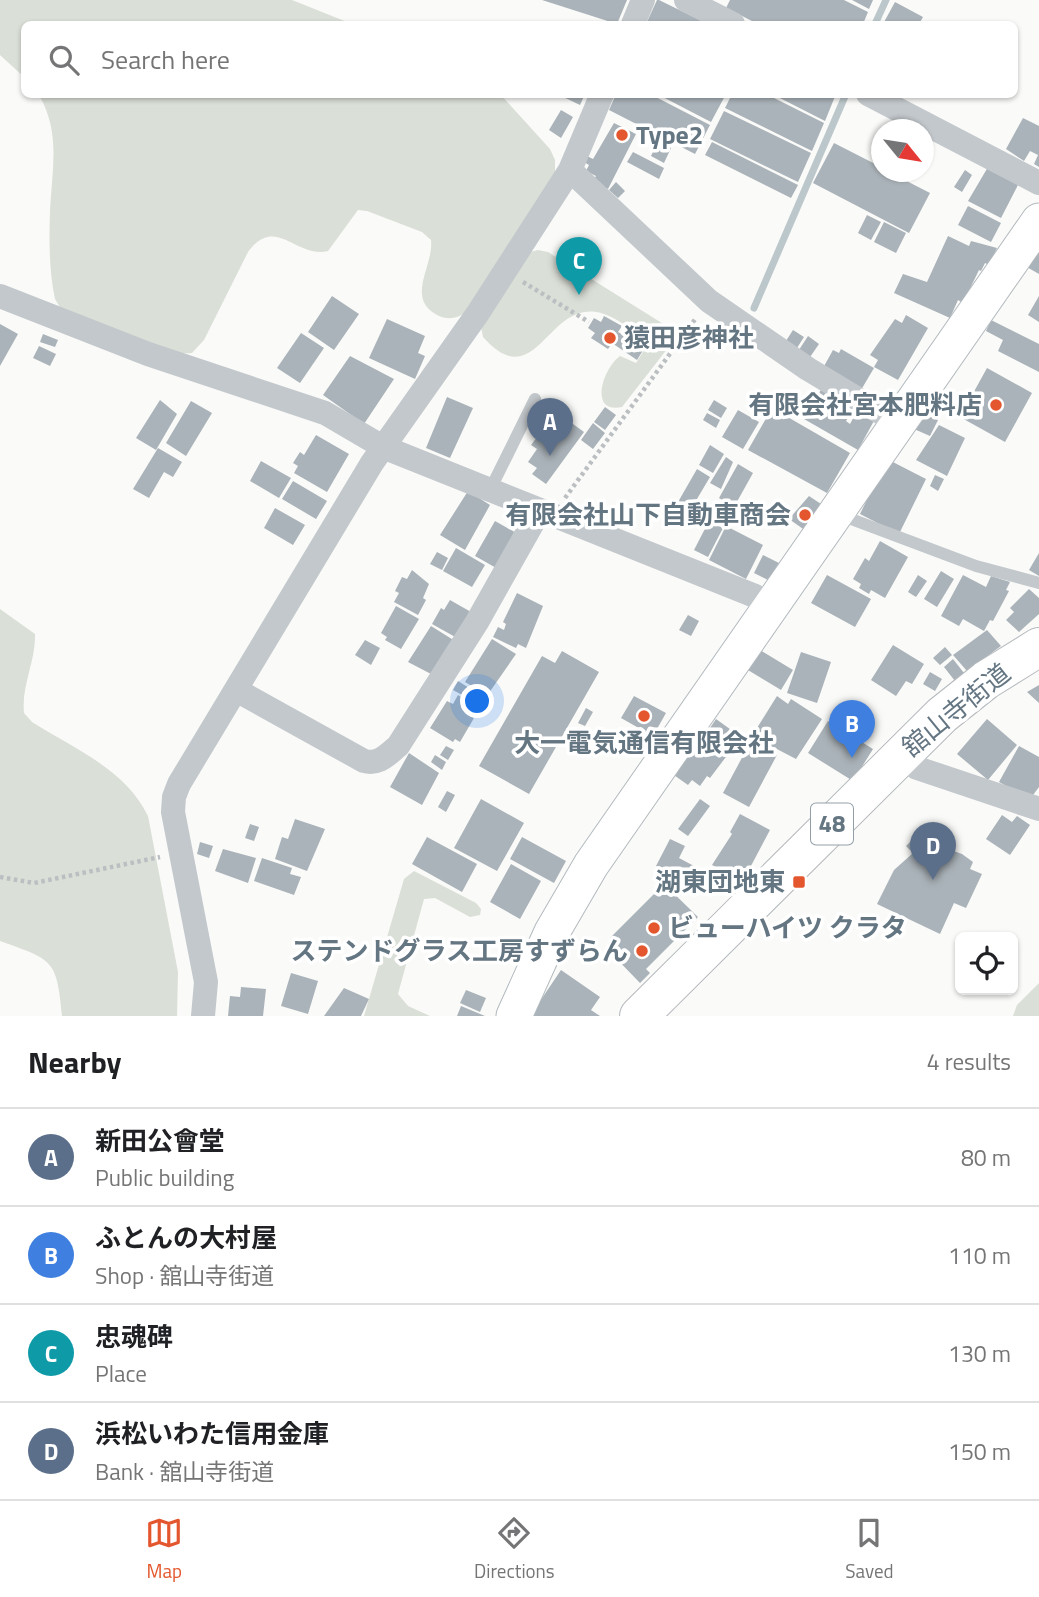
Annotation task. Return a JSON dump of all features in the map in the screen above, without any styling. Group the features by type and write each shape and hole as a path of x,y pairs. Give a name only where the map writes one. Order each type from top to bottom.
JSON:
{"main road":[{"name":"舘山寺街道","path":"639,1016 902,754 968,694 1039,647"}],"street":[{"path":"634,21 643,0"},
{"path":"686,0 727,21"},
{"path":"203,1016 206,982 181,852 174,797 383,447 505,271 570,170 601,98"},
{"path":"877,98 1039,183"},
{"path":"570,170 709,301 808,369 898,423"},
{"path":"514,1016 552,932 591,865 1039,221"},
{"path":"0,296 148,354 326,413 383,447 755,596 771,606"},
{"path":"236,690 364,761 373,763 382,760 398,746 547,513"},
{"path":"902,754 917,768 1039,809"}],"lane":[{"path":"490,490 535,399"},
{"path":"838,510 851,519 963,562 1039,583"}],"path":[{"path":"505,271 589,321"},
{"path":"547,513 709,301"},
{"path":"0,877 34,883 181,852"}],"shaded area":[{"path":"0,0 292,0 344,21 21,21 21,74 0,55"},
{"path":"40,98 504,98 550,149 555,160 555,173 471,308 459,316 447,318 437,315 423,300 423,281 431,240 422,232 358,210 328,251 306,249 277,237 258,241 248,252 204,340 192,353 175,354 61,309 55,299 50,244 54,152 46,109"},
{"path":"530,252 548,252 673,330 671,344 622,407 605,404 602,397 604,379 620,356 636,363 649,342 617,320 594,312 575,315 533,350 519,356 503,354 483,337 481,327"},
{"path":"0,609 35,634 24,713 32,722 113,773 127,786 148,816 178,972 177,1016 62,1016 58,982 49,964 31,953 0,941"},
{"path":"414,871 476,903 481,909 480,915 470,917 435,898 424,899 398,994 408,1006 430,1016 364,1016 404,879"},
{"path":"1039,983 1039,1016 1013,1016 1017,1005"}],"building":[{"path":"542,0 627,0 618,21 608,21"},
{"path":"659,0 702,21 647,21"},
{"path":"730,0 844,0 868,12 864,21 752,21 726,8"},
{"path":"852,0 873,0 869,9"},
{"path":"895,2 923,17 921,21 885,21"},
{"path":"565,98 583,98 580,105"},
{"path":"614,98 658,98 710,125 695,154 609,110"},
{"path":"665,98 724,98 711,122"},
{"path":"730,98 774,98 824,123 812,151 725,108"},
{"path":"780,98 834,98 825,121"},
{"path":"561,110 573,117 561,138 549,130"},
{"path":"724,111 811,153 798,182 710,139"},
{"path":"1023,118 1039,126 1039,167 1034,164 1038,155 1030,151 1024,161 1006,149"},
{"path":"614,123 636,134 608,189 593,181 596,176 586,171 589,165 584,162 587,156 593,159"},
{"path":"658,141 671,148 664,163 651,156"},
{"path":"712,142 798,185 791,198 705,155"},
{"path":"834,143 871,162 871,182 909,182 930,193 909,233 813,183"},
{"path":"633,152 664,168 659,179 627,162"},
{"path":"988,167 1019,183 1001,218 968,201"},
{"path":"965,170 972,175 962,192 954,187"},
{"path":"616,182 625,191 618,198 609,190"},
{"path":"968,206 1001,223 991,242 958,225"},
{"path":"867,215 881,222 871,240 858,233"},
{"path":"884,222 906,233 896,253 874,242"},
{"path":"948,236 969,246 971,241 997,248 989,265 985,263 981,271 979,270 963,303 958,300 950,318 894,293 903,274 927,282"},
{"path":"1035,250 1039,252 1039,274 1025,266"},
{"path":"332,296 359,314 334,350 308,332"},
{"path":"1039,296 1039,322 1028,315"},
{"path":"906,315 928,328 898,380 874,367 878,360 870,355 895,319 902,323"},
{"name":"猿田彦神社","path":"604,316 622,326 618,332 645,347 637,360 612,343 608,349 591,338 595,333 588,328 594,318 601,322"},
{"path":"387,319 425,336 418,353 425,356 415,379 369,358"},
{"path":"991,320 1039,344 1039,372 998,351 1003,340 986,331"},
{"path":"0,324 18,334 0,366"},
{"path":"793,330 804,337 795,351 784,344"},
{"path":"301,333 324,348 300,383 277,368"},
{"path":"43,334 58,340 55,347 40,342"},
{"path":"808,336 819,344 808,360 797,353"},
{"path":"39,346 56,354 50,366 33,358"},
{"path":"841,349 874,368 861,390 823,368 833,350 839,353"},
{"path":"350,356 394,379 364,424 323,395"},
{"name":"有限会社宮本肥料店","path":"987,368 1032,393 1005,442 960,417"},
{"path":"822,388 841,399 836,407 850,415 846,421 850,424 858,409 875,419 858,450 804,419"},
{"path":"447,397 473,408 450,458 426,448"},
{"path":"160,400 177,414 156,450 136,438"},
{"path":"714,400 727,408 721,418 708,410"},
{"path":"191,401 212,413 186,456 166,443"},
{"path":"605,407 616,415 605,430 594,422"},
{"path":"772,408 850,453 827,493 748,450"},
{"path":"738,410 759,422 743,449 722,437"},
{"path":"922,412 938,420 930,436 914,429"},
{"path":"707,413 720,420 716,428 703,420"},
{"path":"562,416 584,432 546,484 532,474 537,468 528,462 537,449 531,445 541,432 547,436"},
{"path":"593,423 605,433 593,449 581,440"},
{"path":"939,425 965,438 947,476 916,460"},
{"path":"316,435 349,454 327,492 294,473 298,466 293,463 300,452 304,455"},
{"path":"710,445 724,454 713,473 699,465"},
{"path":"158,448 182,462 173,477 164,472 149,498 133,489"},
{"path":"726,457 733,462 721,489 710,483"},
{"path":"887,459 926,479 899,534 860,514"},
{"path":"261,461 291,478 279,498 250,481"},
{"path":"738,464 753,473 734,507 719,498"},
{"path":"697,469 710,477 691,509 678,502"},
{"path":"935,475 944,479 938,491 930,486"},
{"path":"293,481 327,501 316,519 282,499"},
{"path":"468,491 490,505 465,550 440,535"},
{"name":"有限会社山下自動車商会","path":"809,496 824,506 806,531 789,519"},
{"path":"721,501 731,507 722,524 711,517"},
{"path":"275,508 305,525 293,545 264,528"},
{"path":"495,521 518,534 498,569 475,556"},
{"path":"709,521 723,528 708,557 694,550"},
{"path":"726,526 763,545 746,579 709,560"},
{"path":"880,541 908,557 885,598 871,590 869,594 859,588 861,584 853,579 865,558 869,561"},
{"path":"456,548 485,565 472,587 443,571"},
{"path":"437,552 448,558 442,570 430,564"},
{"path":"1039,553 1039,576 1029,570"},
{"path":"763,555 779,563 770,581 754,573"},
{"path":"412,570 429,584 423,598 426,600 418,615 394,602 399,593 395,591 402,577 407,579"},
{"path":"941,571 954,579 937,607 924,599"},
{"path":"827,575 871,599 855,627 811,603"},
{"path":"918,575 927,581 916,597 908,592"},
{"path":"963,575 986,587 991,576 1010,582 1006,590 1009,591 993,621 990,620 984,631 963,619 959,626 941,616"},
{"path":"1029,589 1039,598 1039,614 1019,632 1006,620 1014,612 1010,608"},
{"path":"517,593 543,606 526,648 518,644 516,648 493,637 498,627 504,630 506,624 503,622"},
{"path":"450,600 471,612 457,638 432,624 441,608 444,610"},
{"path":"396,606 419,619 401,649 385,640 387,637 381,633"},
{"path":"688,615 699,621 691,636 679,630"},
{"path":"431,626 455,641 433,675 408,662"},
{"path":"987,630 1001,646 967,671 953,655"},
{"path":"492,639 516,654 484,700 469,691 472,686 465,682"},
{"path":"365,640 380,648 371,665 355,655"},
{"path":"893,645 924,664 912,684 906,681 896,696 871,680"},
{"path":"755,647 793,670 781,690 743,667"},
{"path":"945,647 952,655 940,665 933,658"},
{"path":"562,651 599,672 529,794 479,766 542,656 555,663"},
{"path":"801,652 831,662 817,703 787,693"},
{"path":"953,659 964,673 955,681 944,667"},
{"path":"930,672 942,679 935,691 923,684"},
{"path":"458,681 469,688 464,696 453,690"},
{"path":"1039,685 1039,703 1027,692"},
{"path":"458,695 473,705 468,714 474,718 460,742 455,739 453,742 430,728 447,701 453,704"},
{"path":"634,696 666,713 653,736 621,718"},
{"path":"777,696 788,704 791,699 822,719 796,759 752,736"},
{"path":"586,708 593,712 585,726 578,723"},
{"path":"716,719 741,737 710,778 707,776 700,786 692,780 688,785 671,773 692,742 698,746"},
{"path":"987,719 1017,745 988,780 957,754"},
{"path":"828,721 873,749 853,781 808,753"},
{"path":"751,741 777,755 749,807 723,793"},
{"path":"446,746 454,750 448,760 440,755"},
{"path":"1019,746 1039,757 1039,787 1030,799 999,782"},
{"path":"409,753 439,773 422,805 390,787"},
{"path":"435,755 446,762 442,770 431,762"},
{"path":"447,791 455,795 446,812 438,807"},
{"path":"481,799 524,823 497,871 454,848"},
{"path":"700,799 710,806 688,836 678,829"},
{"path":"740,814 770,830 743,881 712,865 732,834 730,832"},
{"path":"1002,815 1012,822 1017,816 1030,825 1010,855 986,839"},
{"path":"295,819 325,829 307,871 275,859 282,837 288,839"},
{"path":"250,824 259,827 254,841 245,838"},
{"path":"917,835 928,847 940,846 962,854 973,862 970,869 982,874 966,908 954,903 940,934 877,904 894,870 913,853 906,846"},
{"path":"427,837 477,864 462,892 412,864"},
{"path":"522,837 566,861 554,883 510,859"},
{"path":"670,839 685,846 679,858 707,873 696,893 668,879 670,874 656,866"},
{"path":"200,842 213,846 209,858 197,854"},
{"path":"223,849 256,858 248,883 215,871"},
{"path":"262,858 292,868 290,874 301,877 294,895 254,881"},
{"path":"511,864 541,881 520,919 490,902"},
{"name":"ビューハイツ クラタ","path":"664,884 698,917 646,969 650,973 640,983 611,953 618,946 610,938"},
{"path":"561,970 600,997 591,1010 600,1016 530,1016"},
{"path":"291,973 318,981 308,1014 281,1006"},
{"path":"241,987 266,989 263,1016 228,1016 230,996 240,997"},
{"path":"344,988 369,999 361,1016 324,1016"},
{"path":"466,990 486,998 480,1012 460,1003"},
{"path":"461,1006 485,1016 457,1016"}],"waterway":[{"path":"876,21 886,0"},
{"path":"754,308 844,98"}],"place":[{"name":"Type2","path":"622,135"},
{"name":"忠魂碑","path":"579,295"},
{"name":"猿田彦神社","path":"610,338"},
{"name":"有限会社宮本肥料店","path":"996,405"},
{"name":"新田公會堂","path":"550,456"},
{"name":"有限会社山下自動車商会","path":"805,515"},
{"name":"大一電気通信有限会社","path":"644,716"},
{"name":"ふとんの大村屋","path":"852,758"},
{"name":"浜松いわた信用金庫","path":"933,880"},
{"name":"湖東団地東","path":"799,882"},
{"name":"ビューハイツ クラタ","path":"654,928"},
{"name":"ステンドグラス工房すずらん","path":"642,951"}]}
